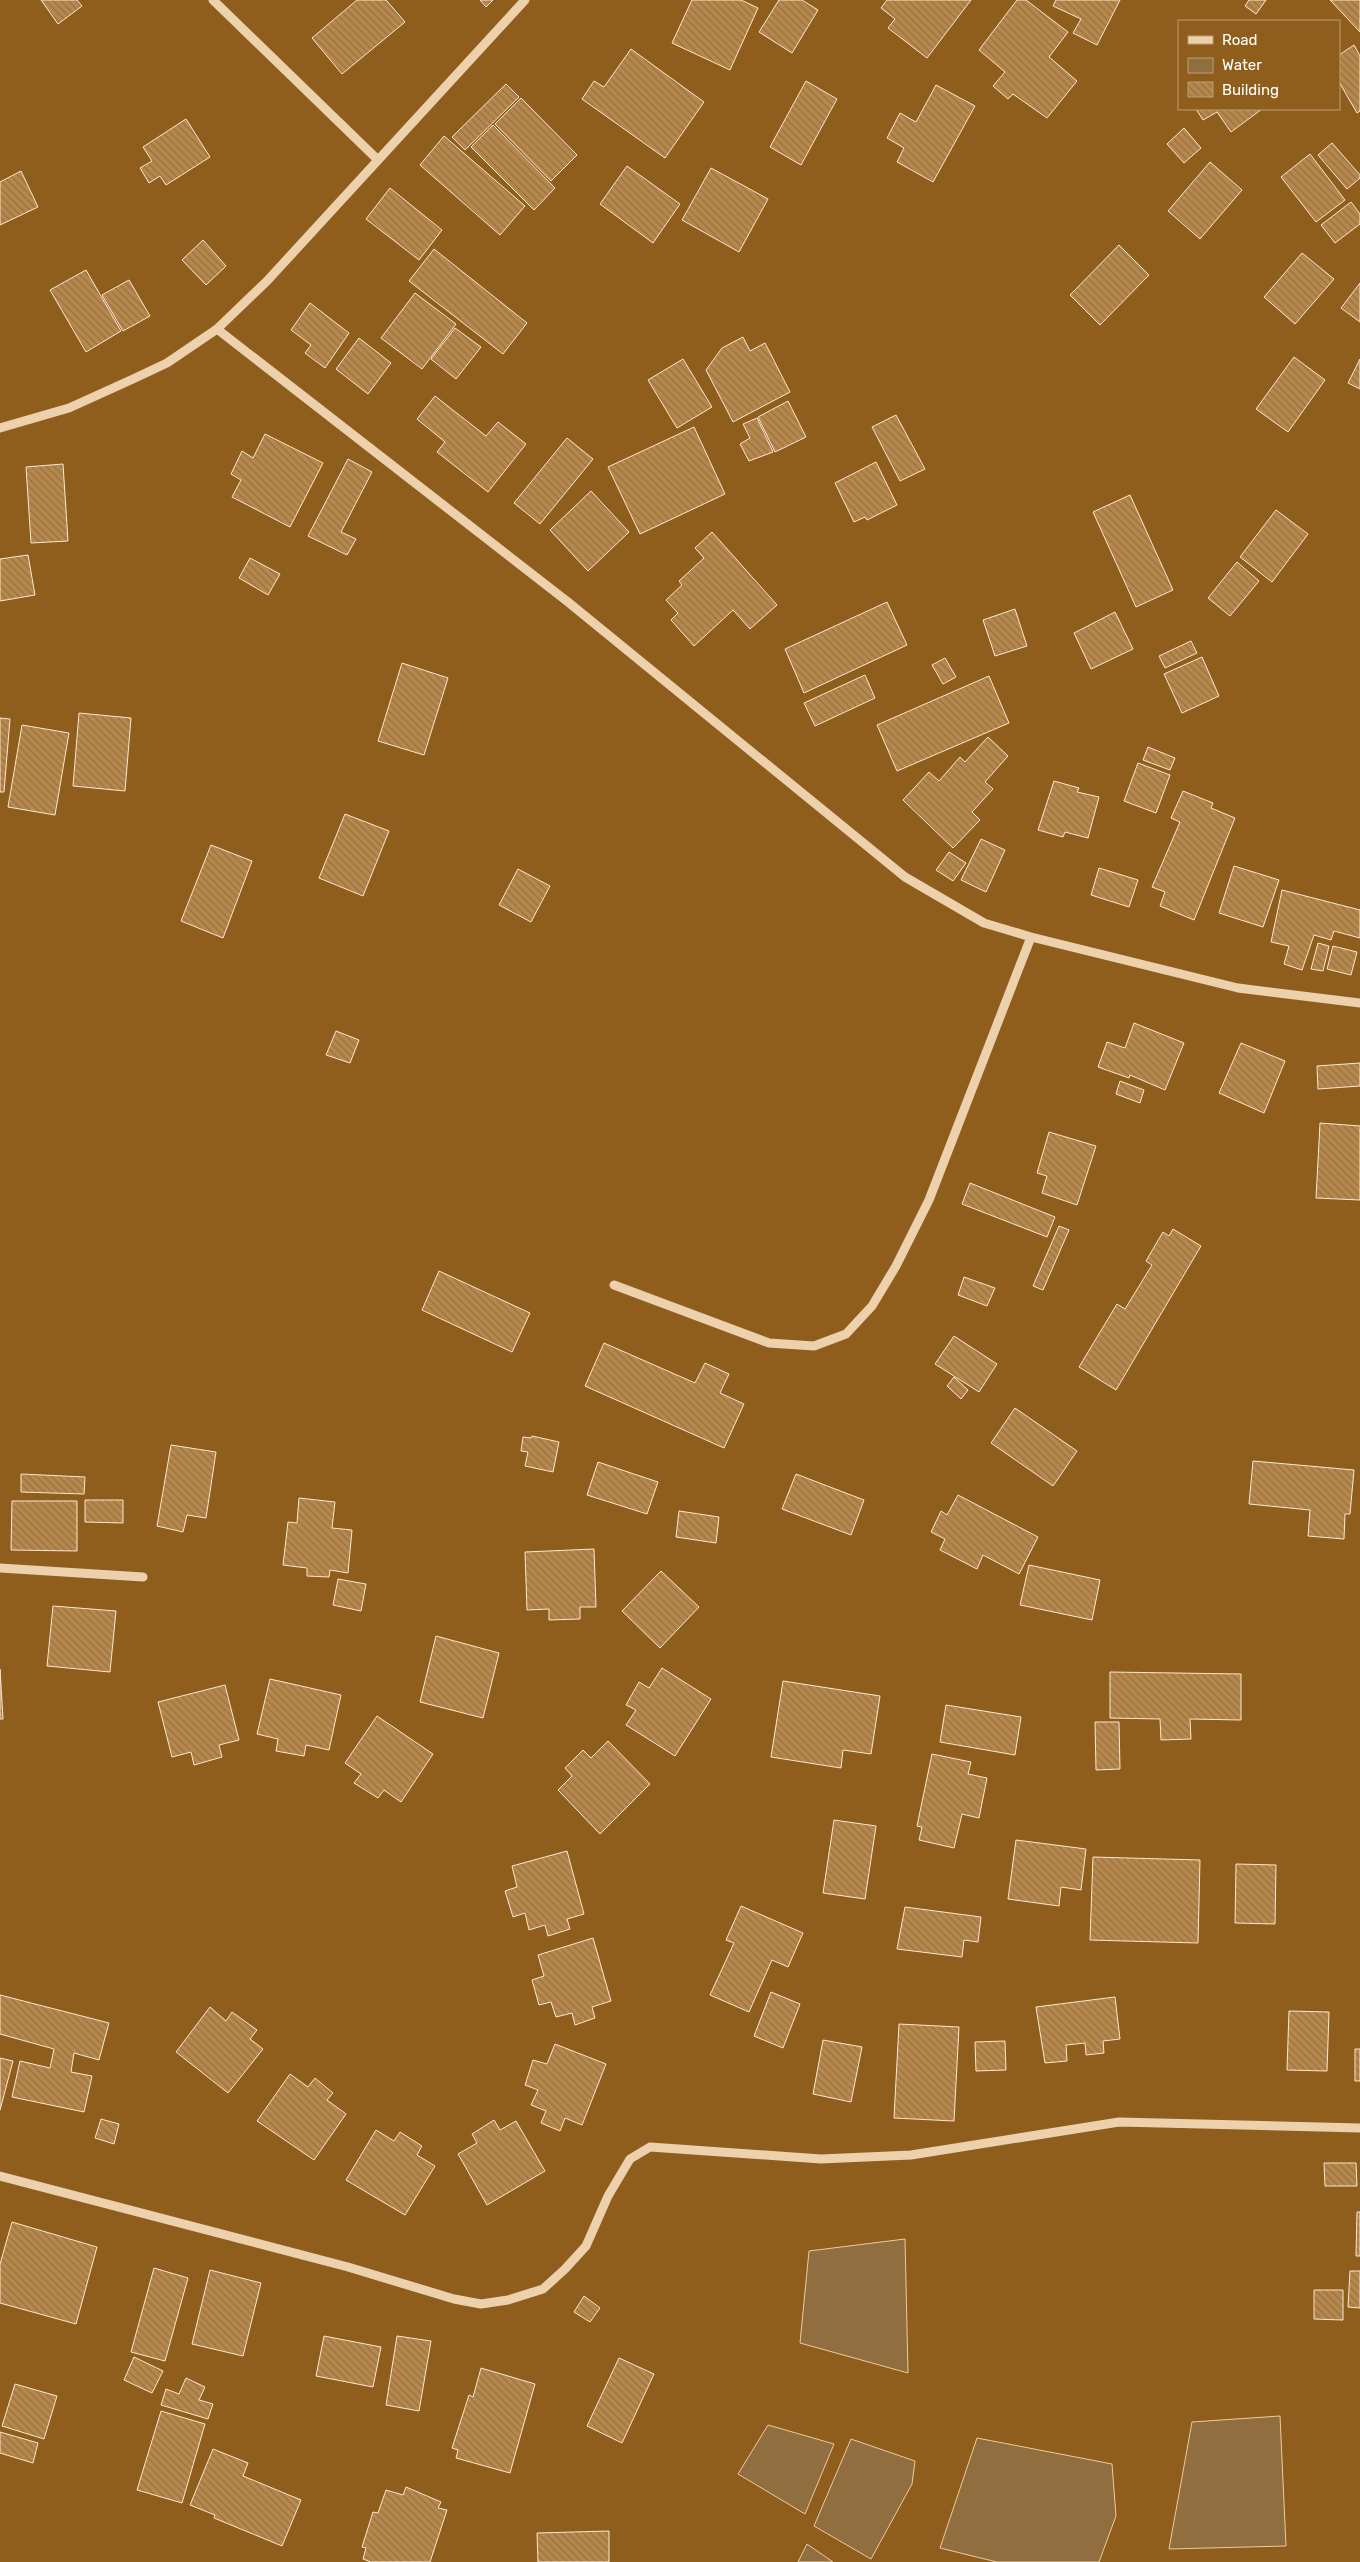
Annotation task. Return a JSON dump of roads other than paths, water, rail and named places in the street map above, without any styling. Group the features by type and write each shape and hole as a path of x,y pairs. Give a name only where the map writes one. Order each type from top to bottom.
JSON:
{"street":[{"path":"213,0 378,160"},
{"path":"0,428 69,408 134,379 167,363 217,329 267,281 525,0"},
{"path":"217,329 568,602 905,877 984,923 1030,937 1238,988 1360,1003"},
{"path":"614,1285 770,1343 814,1346 846,1334 872,1306 896,1266 929,1200 1030,937"},
{"path":"0,1568 143,1577"},
{"path":"0,2176 338,2265 454,2299 481,2304 508,2300 543,2289 586,2246 608,2196 630,2159 650,2147 821,2159 911,2155 1119,2122 1360,2128"}],"water":[{"path":"905,2239 908,2373 800,2343 809,2251"},
{"path":"1280,2416 1286,2546 1169,2549 1192,2422"},
{"path":"768,2425 834,2444 805,2514 738,2474"},
{"path":"977,2438 1112,2464 1116,2516 1099,2562 997,2562 940,2548"},
{"path":"851,2439 915,2461 912,2484 871,2559 814,2526"},
{"path":"807,2544 833,2562 798,2562"}]}
